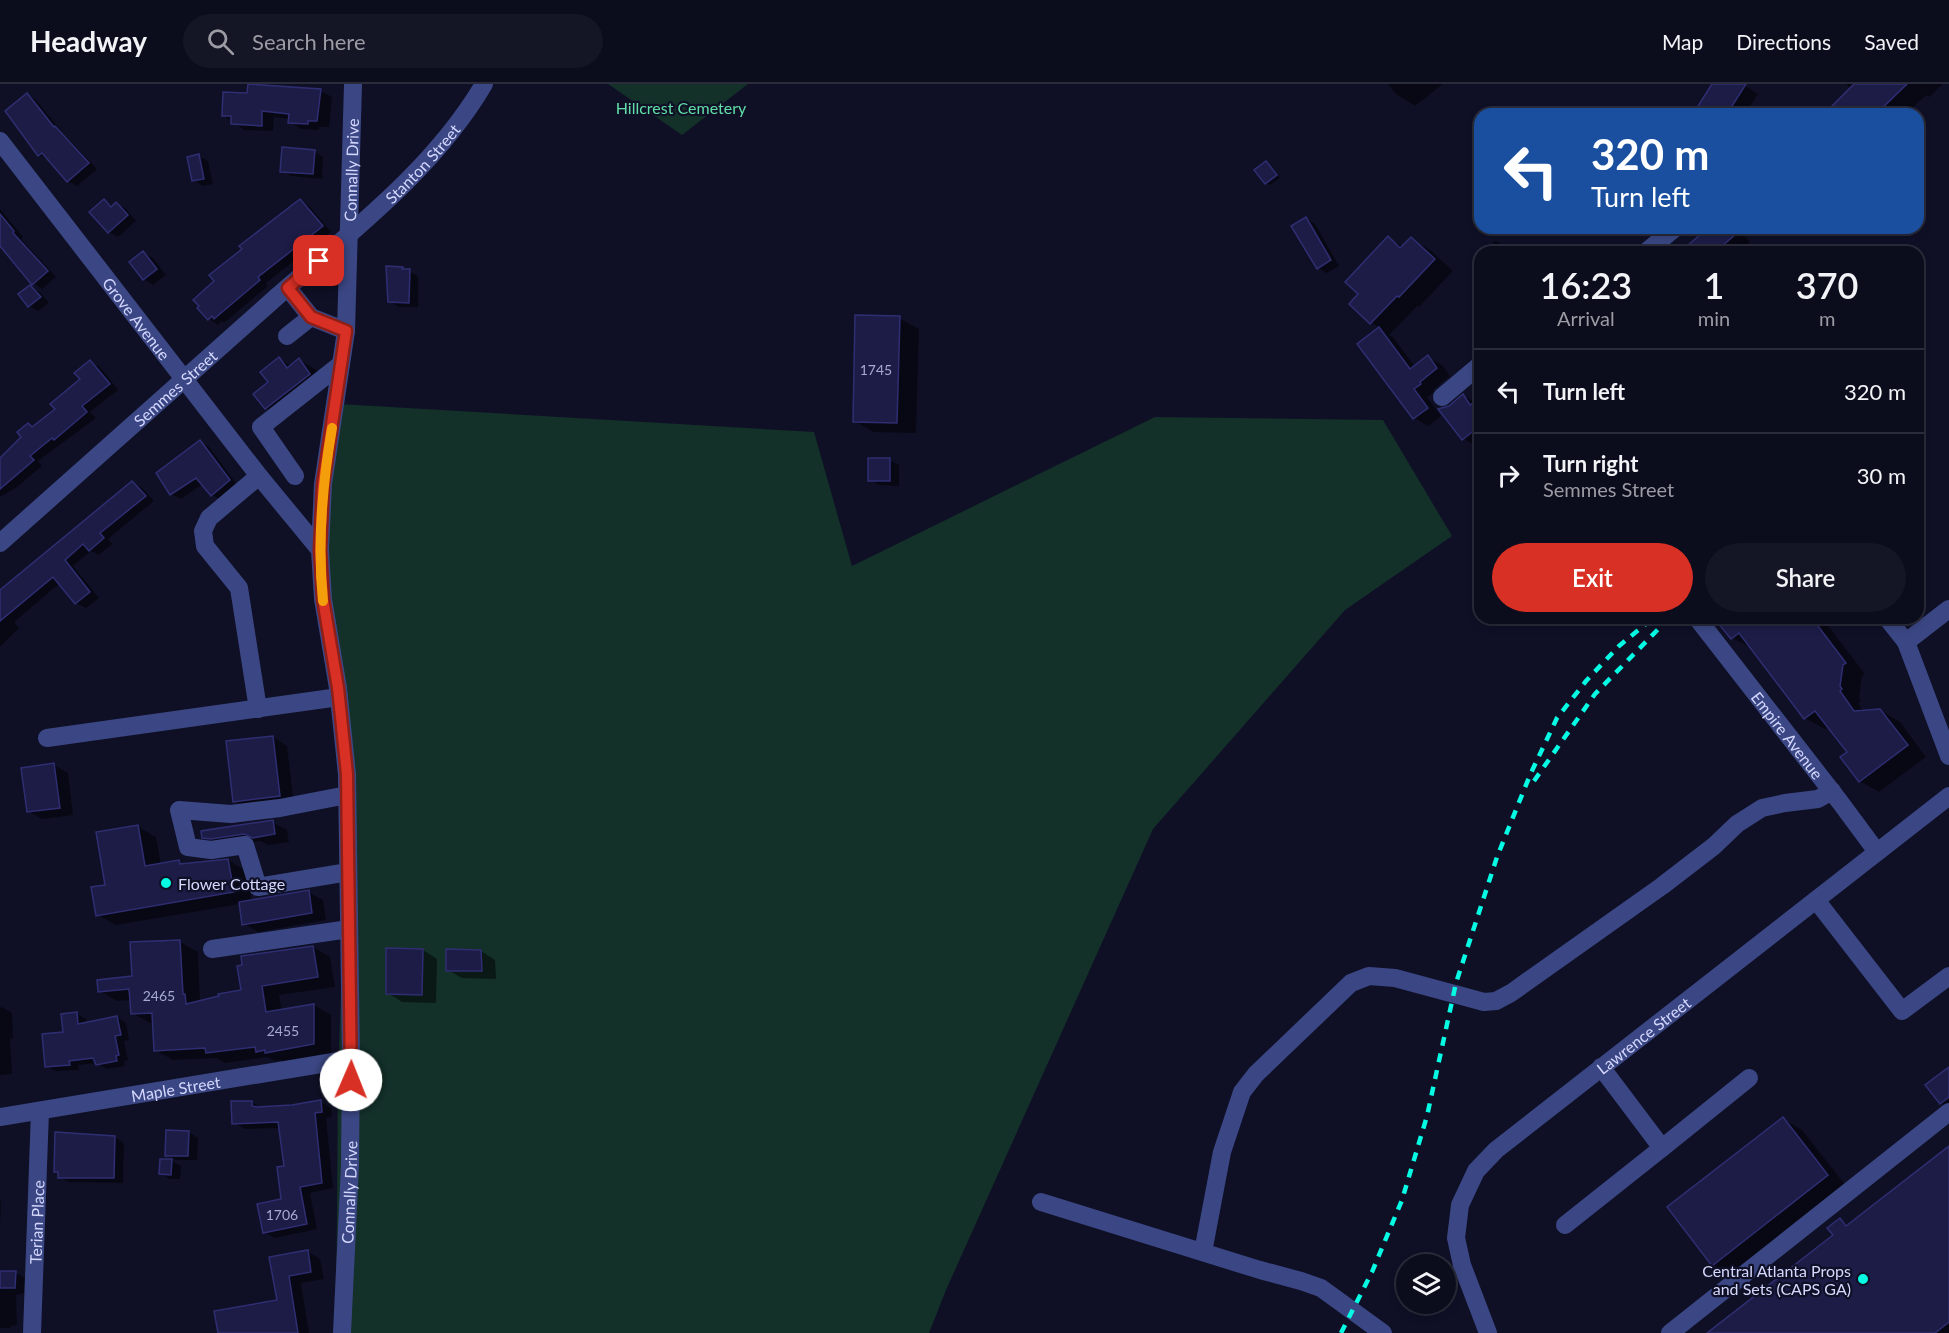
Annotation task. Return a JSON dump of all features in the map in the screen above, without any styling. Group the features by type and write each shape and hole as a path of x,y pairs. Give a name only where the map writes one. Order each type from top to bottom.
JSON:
{"street":[{"name":"Connally Drive","path":"342,1333 350,1165 351,1059 347,774 339,697 323,599 320,550 323,484 346,331 353,84"},
{"name":"Stanton Street","path":"350,233 420,169 473,103 484,84"},
{"name":"Grove Avenue","path":"0,141 320,550"},
{"name":"Semmes Street","path":"0,543 350,233"},
{"path":"1653,246 1668,234"},
{"path":"288,288 311,317 346,331"},
{"path":"287,336 311,317"},
{"path":"295,476 261,427 341,364"},
{"path":"1442,397 1474,370"},
{"path":"258,709 239,588 204,546 203,531 209,518 260,476"},
{"path":"1906,642 1949,609"},
{"name":"Empire Avenue","path":"1703,624 1877,852"},
{"path":"1892,624 1906,642 1949,756"},
{"path":"47,738 339,697"},
{"path":"1203,1252 1222,1152 1242,1092 1256,1074 1351,983 1369,976 1395,978 1484,1002 1496,1001 1602,931 1714,846 1737,824 1762,808 1818,799 1832,791"},
{"path":"347,795 280,808 231,814 179,810 188,847 211,850 245,844 258,887 348,872"},
{"name":"Lawrence Street","path":"1488,1333 1461,1265 1456,1238 1460,1205 1476,1171 1496,1150 1949,796"},
{"path":"1816,900 1902,1011 1949,976"},
{"path":"212,949 349,929"},
{"name":"Maple Street","path":"0,1117 351,1059"},
{"path":"1601,1067 1662,1148"},
{"path":"1565,1225 1749,1078"},
{"name":"Terian Place","path":"32,1333 40,1111"},
{"path":"1670,1333 1949,1112"},
{"path":"1041,1202 1321,1288 1383,1333"}],"green space":[{"name":"Hillcrest Cemetery","path":"608,84 748,84 682,135"},
{"path":"339,404 814,432 852,566 1155,417 1383,420 1452,536 1345,610 1153,829 946,1290 929,1333 336,1333 338,1077 348,796 312,539"}],"building":[{"path":"248,84 321,89 317,121 308,121 308,124 288,123 289,114 262,111 262,126 231,124 231,116 222,116 223,92 247,93"},
{"path":"1712,84 1746,84 1732,106 1735,108 1697,108"},
{"path":"1854,84 1907,84 1882,108 1830,108"},
{"path":"27,93 54,127 89,163 67,182 42,153 38,156 5,111"},
{"path":"282,147 315,150 313,174 280,172"},
{"path":"199,154 204,179 192,181 187,157"},
{"path":"1266,161 1277,175 1265,184 1254,170"},
{"path":"104,199 111,207 116,202 128,215 108,233 89,212"},
{"path":"300,199 323,226 258,277 260,280 214,319 212,316 208,320 193,300 214,281 209,275 242,249 239,246"},
{"path":"0,214 14,231 13,233 48,271 32,285 0,246"},
{"path":"1306,217 1331,260 1317,269 1291,226"},
{"path":"1701,234 1736,234 1722,246 1687,246"},
{"path":"1388,236 1400,248 1411,237 1435,259 1370,324 1349,304 1358,294 1345,282"},
{"path":"143,251 157,269 143,280 129,262"},
{"path":"386,266 410,269 409,303 388,302"},
{"path":"30,285 41,297 28,307 18,294"},
{"path":"855,315 900,316 897,423 853,422"},
{"path":"1379,327 1410,369 1428,355 1437,368 1414,389 1428,408 1413,419 1357,344"},
{"path":"279,357 287,368 299,358 310,374 265,409 253,394 268,382 260,372"},
{"path":"90,360 110,384 82,406 87,412 54,440 52,438 30,456 34,460 0,489 0,458 21,437 17,432 28,423 32,427 55,409 50,404 80,379 74,373"},
{"path":"1463,394 1470,405 1474,402 1474,431 1462,440 1438,409 1449,406"},
{"path":"200,440 230,480 211,496 196,478 170,495 156,473"},
{"path":"868,458 890,458 890,481 868,481"},
{"path":"132,481 146,496 100,533 104,538 89,551 83,544 65,560 90,592 75,604 53,577 0,621 0,590"},
{"path":"1719,624 1817,624 1846,663 1843,665 1840,691 1854,711 1880,709 1908,745 1859,782 1840,757 1847,752 1815,711 1804,719 1739,633 1731,639"},
{"path":"273,736 280,796 233,802 226,741"},
{"path":"54,763 60,808 27,812 21,768"},
{"path":"273,820 275,834 253,838 244,834 211,839 202,838 201,831"},
{"path":"138,825 145,866 179,860 180,864 228,859 234,892 96,916 91,887 105,885 96,832"},
{"path":"309,890 312,913 242,925 239,902"},
{"path":"180,940 183,994 185,994 186,1004 241,990 237,966 242,965 241,956 313,946 318,977 262,986 266,1012 314,1004 314,1044 265,1053 265,1050 256,1052 255,1047 206,1053 205,1048 154,1051 152,1013 131,1014 129,989 98,992 97,980 132,976 130,942"},
{"path":"386,948 423,949 422,995 386,994"},
{"path":"446,949 481,950 482,971 446,971"},
{"path":"77,1012 78,1024 117,1016 121,1035 115,1036 119,1055 116,1056 117,1061 96,1065 93,1058 69,1061 70,1065 45,1067 42,1034 63,1032 61,1014"},
{"path":"1949,1067 1949,1097 1940,1104 1925,1085"},
{"path":"321,1100 322,1112 315,1113 322,1183 300,1187 307,1224 263,1233 257,1204 281,1199 277,1167 284,1166 278,1122 232,1124 231,1101 252,1101 252,1106 257,1107 292,1105"},
{"path":"1783,1117 1828,1175 1712,1266 1667,1207"},
{"path":"166,1130 189,1131 188,1156 165,1156"},
{"path":"55,1132 115,1136 114,1178 58,1178 58,1172 54,1172"},
{"name":"Central Atlanta Props and Sets (CAPS GA)","path":"1949,1146 1949,1322 1935,1333 1707,1333 1833,1235 1827,1228 1840,1218 1846,1226"},
{"path":"160,1159 172,1159 171,1175 159,1174"},
{"path":"308,1250 311,1272 289,1276 298,1333 218,1333 214,1311 277,1300 269,1257"},
{"path":"0,1271 16,1271 15,1288 0,1288"}],"railway":[{"path":"1341,1333 1372,1272 1402,1200 1427,1116 1456,983 1497,857 1530,775 1557,718 1586,681 1619,646 1646,624"},
{"path":"1534,781 1595,694 1663,624"}],"slow traffic":[{"path":"323,601 320,550 323,484 332,428"}],"place":[{"name":"Flower Cottage","path":"166,883"},
{"name":"Central Atlanta Props and Sets (CAPS GA)","path":"1863,1279"}],"route":[{"path":"319,261 288,288 311,317 346,331 323,484 320,550 323,599 338,688 347,774 351,1080"}]}
